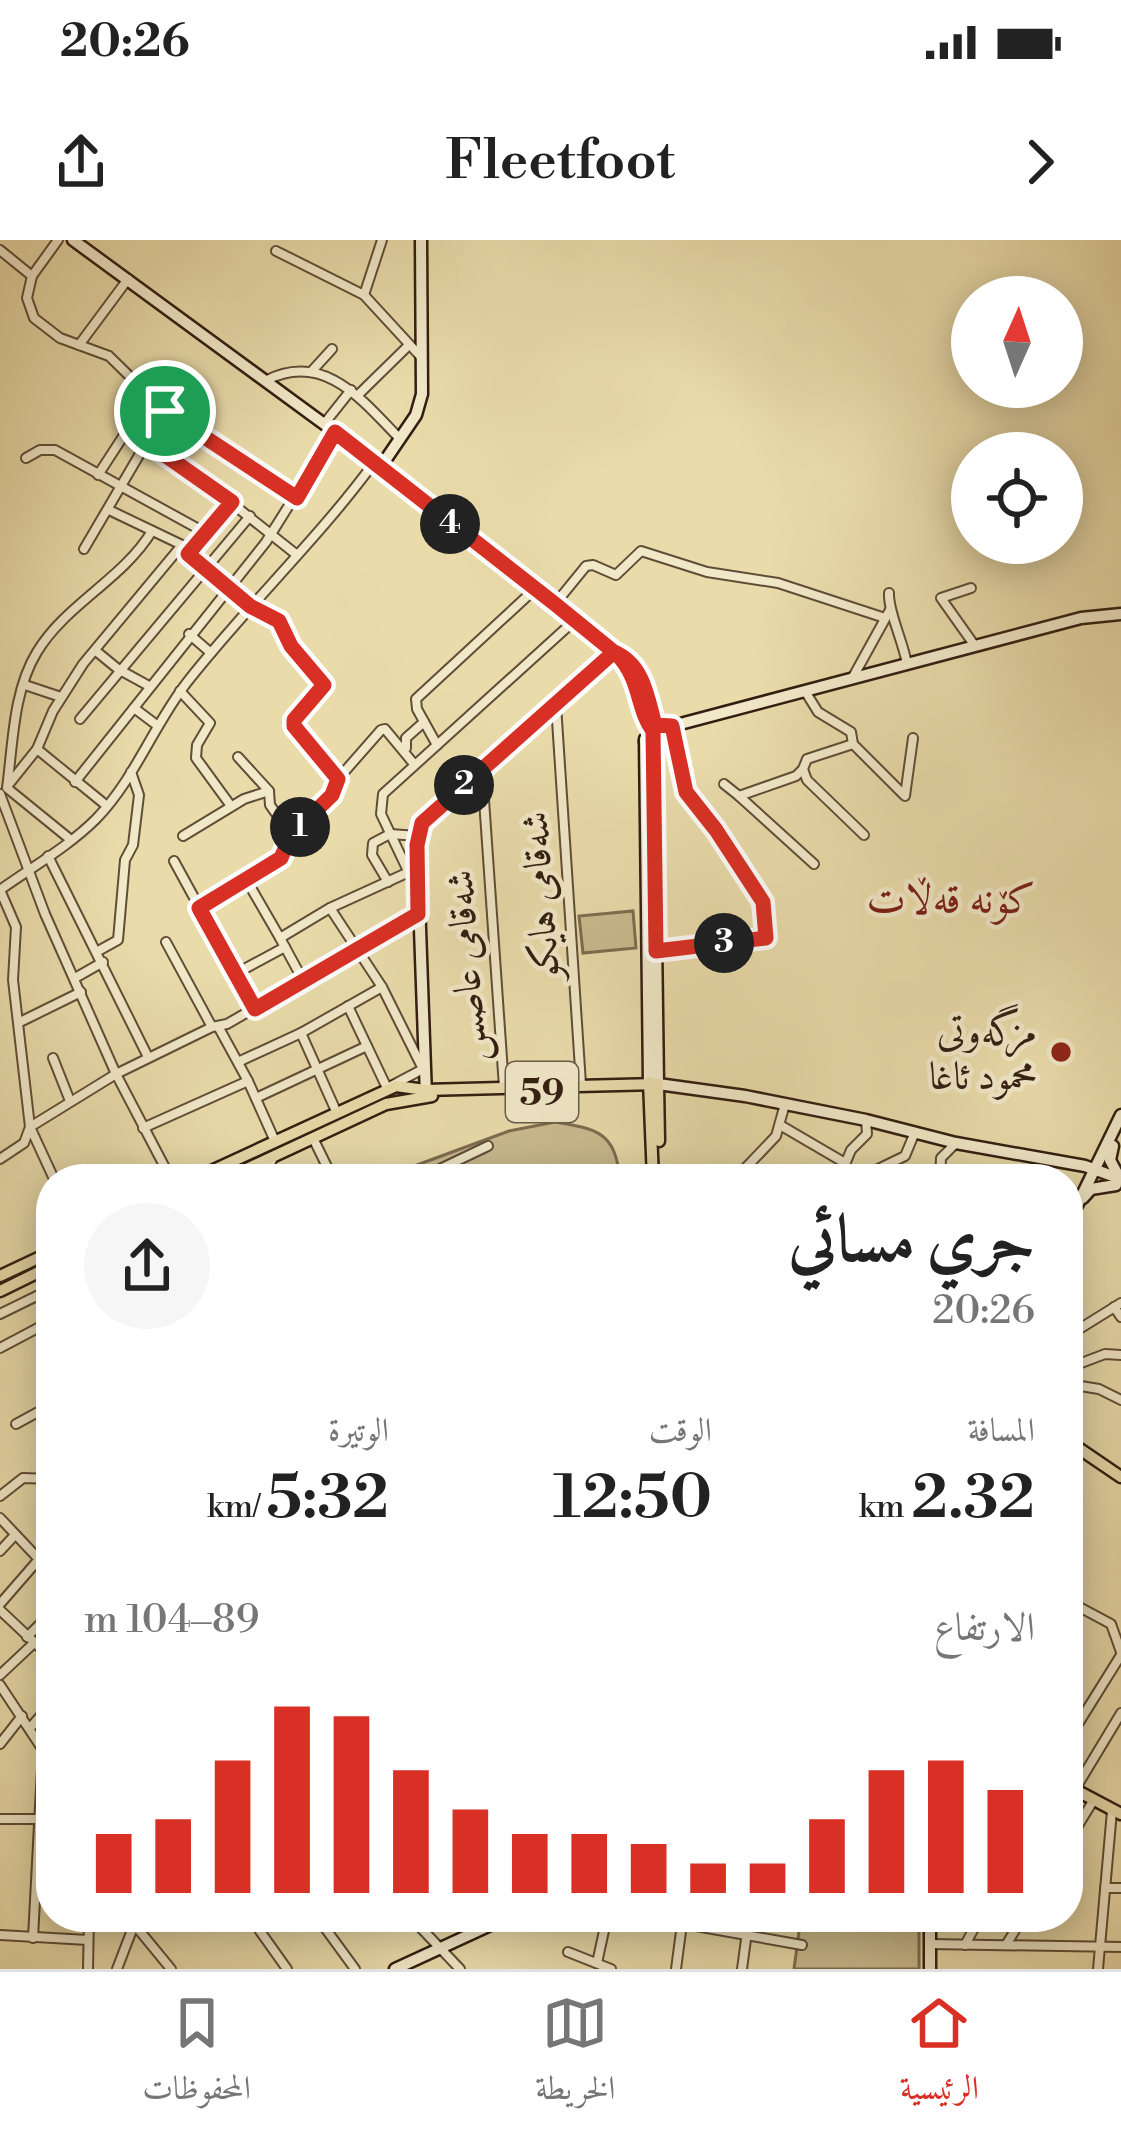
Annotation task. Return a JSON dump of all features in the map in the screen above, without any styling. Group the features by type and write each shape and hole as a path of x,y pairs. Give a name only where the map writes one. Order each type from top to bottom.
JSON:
{"main road":[{"name":"59","path":"258,1164 393,1102 426,1093 652,1085"},
{"name":"59","path":"224,1164 387,1088 415,1086 426,1093 652,1085"},
{"path":"652,1085 656,1164"},
{"path":"387,1088 393,1102"},
{"path":"0,1291 7,1278 36,1261"},
{"path":"7,1278 36,1270"},
{"path":"1083,1451 1121,1477"},
{"path":"1083,1795 1117,1813"}],"street":[{"path":"58,240 32,276 27,298 34,318 60,338 96,349 120,365 161,408 297,498"},
{"path":"73,240 335,432 615,653 638,687 686,792 763,902 767,935 759,940 656,951"},
{"path":"364,295 382,240"},
{"path":"47,1164 30,1127 13,980 16,927 0,890 71,840 107,806 180,691 400,440 416,415 424,378 418,311 421,240"},
{"path":"0,250 32,276"},
{"path":"276,251 364,295 423,358"},
{"path":"79,345 128,279"},
{"path":"323,424 409,345"},
{"path":"311,372 332,349"},
{"path":"265,381 279,373 335,377 400,440"},
{"path":"84,549 161,408"},
{"path":"98,475 126,432 161,408"},
{"path":"75,782 272,534 335,432"},
{"path":"145,441 232,502 297,556"},
{"path":"26,458 40,450 55,450 206,532"},
{"path":"188,554 232,502"},
{"path":"109,510 182,545 204,570 250,606 279,621 291,646 324,685 294,726 338,779"},
{"path":"80,719 250,516"},
{"path":"152,530 126,565 34,656 8,750 2,792 27,871 116,1074 162,1164"},
{"path":"2,792 37,749 62,698 96,650 182,545"},
{"path":"555,604 586,566 616,575 640,551 706,572 778,583 888,614 900,629 907,664"},
{"path":"971,588 941,598 975,646"},
{"path":"437,745 416,699 535,589"},
{"path":"852,678 888,614 889,593"},
{"path":"656,730 1081,618 1121,614"},
{"path":"413,870 381,814 383,794 574,621"},
{"path":"189,634 211,653"},
{"path":"96,650 149,686"},
{"path":"426,1093 413,870 425,819 615,653"},
{"path":"25,685 62,698"},
{"path":"180,691 209,723 196,758 231,806"},
{"path":"805,691 818,712 851,732 853,744 905,796 913,738"},
{"name":"شه‌قامی هایكو","path":"556,704 581,1084"},
{"path":"134,708 158,726"},
{"path":"406,750 406,738 424,722"},
{"path":"199,908 281,858 291,835 332,795 338,779 381,730 386,729 414,764"},
{"path":"652,1085 656,730"},
{"path":"652,1085 656,730"},
{"path":"739,796 796,776 807,759 853,744"},
{"path":"37,749 107,806"},
{"path":"238,757 269,790 270,805 291,835"},
{"path":"803,769 807,780 864,835"},
{"name":"شه‌قامی عاصس","path":"482,770 504,1087"},
{"path":"98,951 118,940 125,860 133,845 139,795 131,771"},
{"path":"724,784 814,864"},
{"path":"183,836 231,806 269,790"},
{"path":"2,792 71,840"},
{"path":"388,882 371,849 379,838 390,834 418,836"},
{"path":"48,856 148,1057"},
{"path":"174,861 255,1009"},
{"path":"236,974 330,908 413,870"},
{"path":"247,881 304,982"},
{"path":"330,908 382,987 423,1069"},
{"path":"0,1159 24,1143 30,1127 116,1074 255,1009 418,914"},
{"path":"166,942 238,1062 274,1139"},
{"path":"75,978 103,962"},
{"path":"0,983 13,980"},
{"path":"238,1062 382,987"},
{"path":"20,1022 81,992"},
{"path":"348,1006 387,1088 423,1069"},
{"path":"301,1033 336,1111"},
{"path":"256,1098 367,1046"},
{"path":"53,1058 70,1101"},
{"path":"142,1128 248,1081"},
{"path":"652,1085 784,1104 1066,1164"},
{"path":"749,1164 780,1125 784,1104"},
{"path":"1083,1186 1121,1115"},
{"path":"780,1125 845,1163 867,1134 866,1120"},
{"path":"1092,1169 1106,1160 1121,1128"},
{"path":"889,1164 905,1156 915,1132"},
{"path":"312,1137 326,1164"},
{"path":"941,1164 956,1143"},
{"path":"450,1164 488,1146"},
{"path":"1113,1146 1110,1160 1120,1184"},
{"path":"270,1164 277,1154"},
{"path":"1083,1167 1120,1184"},
{"path":"1083,1196 1091,1189 1120,1184"},
{"path":"0,1314 36,1296"},
{"path":"1083,1327 1118,1305 1121,1318"},
{"path":"0,1348 36,1330"},
{"path":"1083,1362 1105,1354 1121,1355"},
{"path":"1083,1386 1121,1400"},
{"path":"16,1424 36,1413"},
{"path":"0,1496 23,1478 36,1478"},
{"path":"0,1518 36,1554"},
{"path":"0,1551 15,1535"},
{"path":"36,1563 0,1607 36,1644"},
{"path":"1083,1609 1111,1624 1121,1653 1083,1715"},
{"path":"36,1633 1,1686 36,1737"},
{"path":"1083,1770 1121,1713"},
{"path":"0,1744 22,1716"},
{"path":"30,1728 36,1721"},
{"path":"1083,1817 1093,1801"},
{"path":"1098,1969 1117,1813"},
{"path":"0,1819 36,1820"},
{"path":"33,1938 36,1887"},
{"path":"1105,1888 1121,1888"},
{"path":"88,1932 88,1969"},
{"path":"117,1969 131,1932"},
{"path":"143,1932 171,1969"},
{"path":"261,1932 287,1969"},
{"path":"328,1932 355,1969"},
{"path":"425,1932 460,1969"},
{"path":"400,1967 478,1932"},
{"path":"597,1963 604,1932"},
{"path":"676,1969 681,1932"},
{"path":"729,1932 802,1945"},
{"path":"742,1969 746,1932"},
{"path":"929,1969 930,1932"},
{"path":"965,1945 972,1932"},
{"path":"1006,1946 1014,1932"},
{"path":"0,1936 88,1940"},
{"path":"930,1944 1121,1947"},
{"path":"568,1952 611,1969"}],"shaded area":[{"path":"633,911 636,948 583,953 579,916"},
{"path":"555,1122 583,1127 609,1142 618,1164 420,1164 509,1131"},
{"path":"799,1932 919,1932 919,1969 794,1969"}],"place":[{"name":"مزگه‌وتی محمود ئاغا","path":"1061,1052"}],"district":[{"name":"کۆنە قەڵات","path":"951,898"}],"route":[{"path":"165,411 145,441 232,502 188,554 250,606 279,621 291,646 324,685 294,726 338,779 332,795 291,835 281,858 199,908 255,1009 418,914 417,845 422,823 614,652 625,657 641,678 653,723 672,726 686,792 763,902 766,938 656,951 653,731 638,687 616,653 614,652 574,621 555,604 373,464 335,432 297,498 165,411"}]}
